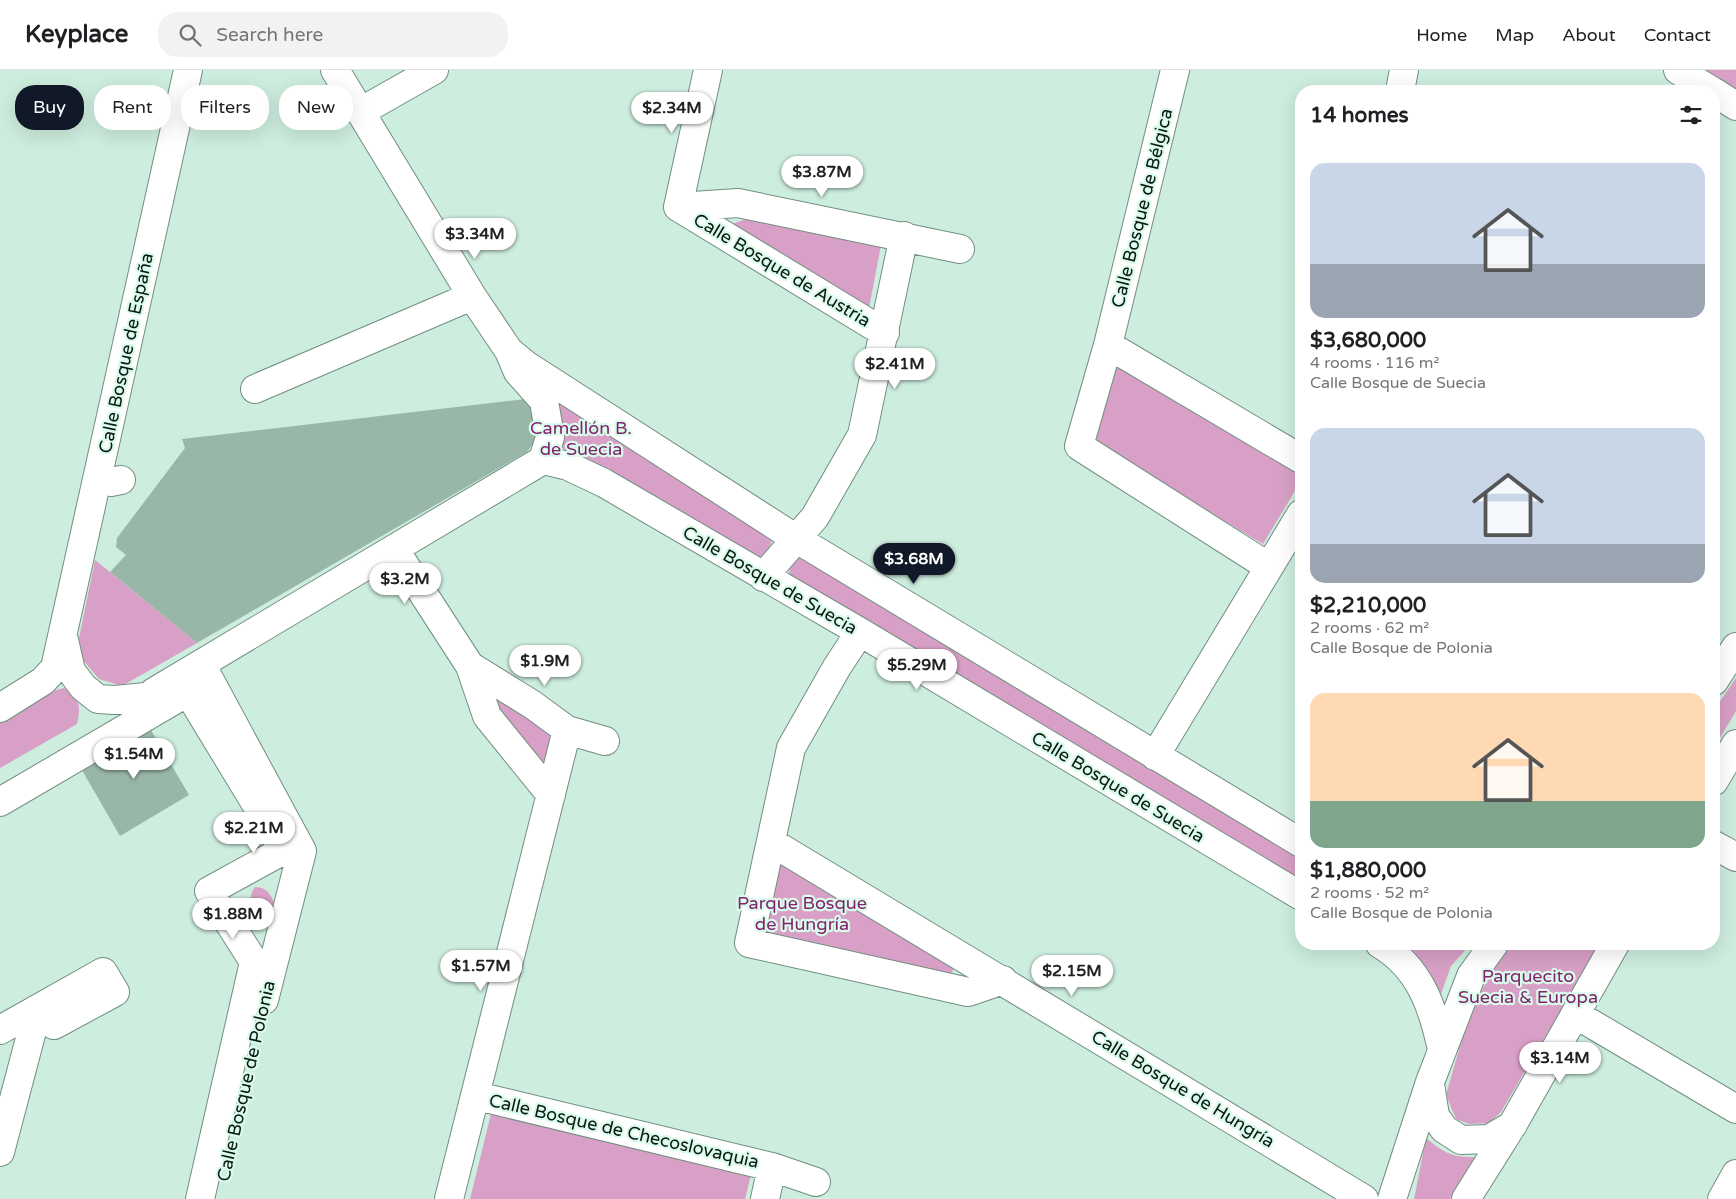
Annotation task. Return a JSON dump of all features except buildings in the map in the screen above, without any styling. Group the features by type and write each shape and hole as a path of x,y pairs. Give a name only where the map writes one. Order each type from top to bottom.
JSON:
{"street":[{"name":"Calle Bosque de España","path":"0,708 43,681 55,668 64,636 188,70"},
{"path":"335,70 472,296 509,351 518,372 544,402 550,437 543,460"},
{"path":"360,112 434,70"},
{"name":"Calle Bosque de Austria","path":"678,207 708,70"},
{"name":"Calle Bosque de Bélgica","path":"1175,70 1108,345 1079,446 1270,567"},
{"path":"1401,85 1404,70"},
{"path":"1678,70 1702,85"},
{"path":"1720,96 1736,106"},
{"name":"Calle Bosque de Austria","path":"678,207 738,202 960,249"},
{"name":"Calle Bosque de Austria","path":"678,207 885,333"},
{"name":"Calle Bosque de Austria","path":"763,577 815,517 830,494 862,435 904,236"},
{"path":"255,389 472,296"},
{"path":"1108,345 1295,455"},
{"path":"509,351 526,365 795,538 1295,839"},
{"name":"Calle Bosque de España","path":"0,783 395,550 543,460"},
{"name":"Calle Bosque de Suecia","path":"543,460 568,466 604,483 860,632 1295,892"},
{"path":"1155,756 1295,524"},
{"path":"395,550 470,666 487,716 551,795"},
{"path":"860,632 837,667 791,748 749,943 968,992 1003,980"},
{"name":"Calle Bosque de España","path":"64,636 70,672 83,688 98,699 115,700 146,697"},
{"path":"1720,672 1736,647"},
{"path":"201,664 302,851"},
{"path":"470,666 533,705 567,730 605,741"},
{"path":"0,802 188,692 284,850 209,891 254,962 200,1199"},
{"name":"Calle Bosque de Checoslovaquia","path":"449,1199 477,1096 567,730"},
{"path":"1720,771 1736,744"},
{"name":"Calle Bosque de Hungría","path":"770,842 1003,980 1364,1199"},
{"path":"1720,849 1736,858"},
{"name":"Calle Bosque de Polonia","path":"273,962 228,894 302,851"},
{"name":"Calle Bosque de Polonia","path":"219,1199 273,962 302,851"},
{"path":"1388,950 1410,967 1426,993 1436,1021 1442,1050"},
{"path":"1392,1199 1430,1082 1471,976 1490,950"},
{"path":"1466,1199 1513,1124 1611,950"},
{"path":"0,1030 103,972 115,992 44,1026 0,1043"},
{"path":"0,1152 4,1113 44,1026 98,989"},
{"path":"1575,1014 1736,1109"},
{"path":"1430,1082 1435,1116 1444,1129 1461,1140 1489,1140 1513,1124"},
{"name":"Calle Bosque de Checoslovaquia","path":"477,1096 772,1166 816,1182"},
{"name":"Calle Bosque de Checoslovaquia","path":"765,1199 772,1166"},
{"path":"1722,1199 1736,1174"}],"green space":[{"path":"1699,70 1736,70 1736,94"},
{"path":"761,214 882,240 869,308 732,224"},
{"path":"1118,364 1295,466 1295,491 1263,544 1093,443"},
{"name":"Camellón B. de Suecia","path":"556,395 602,431 767,531 772,541 768,550 760,557 748,552 609,469 559,451"},
{"path":"800,556 810,557 1295,854 1295,885 796,582 789,572 791,563"},
{"path":"95,560 197,643 122,686 99,679 83,660 79,638"},
{"path":"1736,678 1736,711 1720,738 1720,701"},
{"path":"64,688 78,703 77,724 0,768 0,721 49,692"},
{"path":"498,693 562,730 545,773 497,711"},
{"name":"Parque Bosque de Hungría","path":"778,860 950,959 953,969 951,977 762,933"},
{"path":"255,887 260,887 267,891 278,910 272,924 261,920 253,910 251,899"},
{"path":"1405,950 1466,950 1451,966 1441,994 1433,978"},
{"name":"Parquecito Suecia & Europa","path":"1508,950 1596,950 1501,1112 1489,1123 1469,1124 1456,1119 1446,1095 1468,1018 1496,962"},
{"path":"491,1114 751,1175 745,1199 470,1199"},
{"path":"1426,1138 1449,1154 1461,1157 1477,1157 1450,1199 1414,1199"}]}
